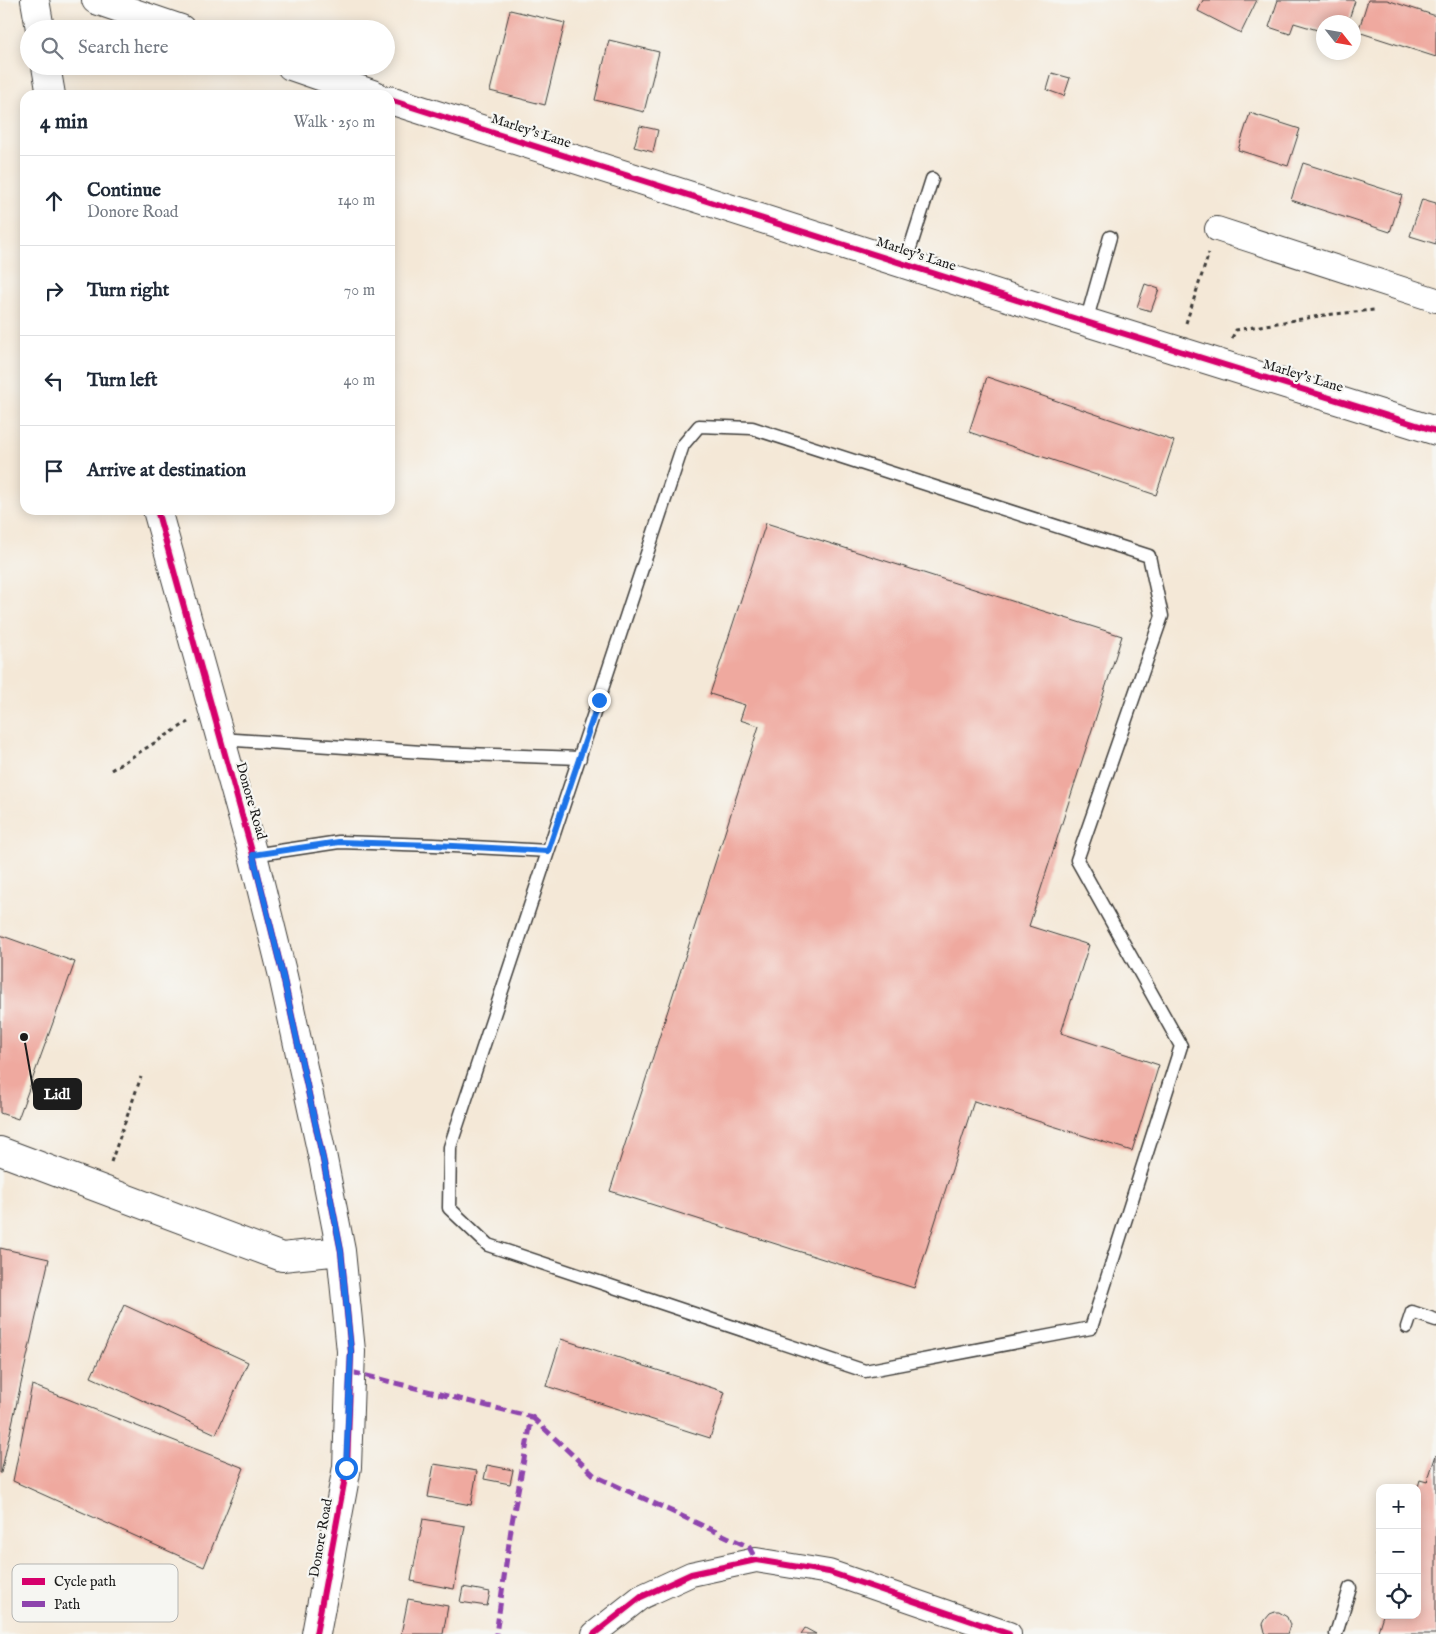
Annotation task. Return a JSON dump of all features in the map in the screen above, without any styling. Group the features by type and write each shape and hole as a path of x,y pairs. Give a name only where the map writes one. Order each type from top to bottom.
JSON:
{"street":[{"path":"35,0 38,20"},
{"path":"96,0 155,20"},
{"path":"47,75 49,90"},
{"path":"317,75 361,90"},
{"name":"Marley's Lane","path":"395,102 1086,322 1436,431"},
{"path":"1218,229 1427,297"},
{"name":"Donore Road","path":"158,515 253,855 283,976 341,1251 351,1351 346,1468 316,1634"},
{"path":"0,1151 282,1257 341,1251"},
{"path":"594,1634 641,1597 691,1574 756,1560 830,1572 1009,1634"}],"lane":[{"path":"905,264 932,179"},
{"path":"1086,322 1110,236"},
{"path":"699,426 752,428 1149,556 1162,616 1077,860 1181,1046 1091,1328 865,1371 488,1245 449,1208 450,1147 580,758 683,446 699,426"},
{"path":"220,739 438,753 580,758"},
{"path":"253,855 339,842 548,851"},
{"path":"1407,1327 1412,1312 1436,1320"},
{"path":"1336,1634 1350,1588"}],"path":[{"path":"1177,350 1218,229"},
{"path":"1219,363 1236,330 1325,315 1413,306 1427,297"},
{"path":"111,770 212,707"},
{"path":"102,1189 142,1077"}],"building":[{"path":"1203,0 1257,0 1241,33 1198,11"},
{"path":"1278,0 1355,1 1350,15 1316,15 1316,30 1294,23 1290,34 1269,27"},
{"path":"1368,0 1387,0 1436,16 1436,57 1361,33 1361,22"},
{"path":"510,10 565,23 545,105 490,91"},
{"path":"609,40 659,52 644,112 595,100"},
{"path":"1052,73 1070,78 1064,96 1047,90"},
{"path":"1250,113 1300,129 1288,166 1238,150"},
{"path":"640,126 658,130 653,152 634,147"},
{"path":"1303,163 1402,195 1390,232 1291,200"},
{"path":"1422,199 1436,203 1436,244 1410,236"},
{"path":"1145,284 1159,289 1151,311 1137,307"},
{"path":"987,377 1174,441 1156,495 969,432"},
{"path":"766,523 1122,636 1029,926 1089,945 1061,1033 1159,1065 1132,1151 974,1101 914,1288 610,1191 759,726 740,720 745,705 710,694"},
{"path":"0,935 75,962 18,1119 0,1113"},
{"path":"0,1248 49,1259 1,1473 0,1473"},
{"path":"124,1305 248,1362 216,1434 91,1377"},
{"path":"561,1339 725,1392 710,1438 546,1386"},
{"path":"32,1385 244,1468 204,1567 13,1481"},
{"path":"1436,1455 1436,1634 1377,1634 1382,1619 1421,1619 1421,1484 1419,1484 1420,1480 1427,1482"},
{"path":"434,1464 477,1471 471,1505 428,1497"},
{"path":"487,1465 513,1470 510,1484 484,1479"},
{"path":"423,1519 465,1526 454,1589 411,1581"},
{"path":"463,1587 490,1592 487,1606 460,1602"},
{"path":"408,1599 448,1606 443,1634 401,1634"},
{"path":"1279,1612 1287,1617 1290,1625 1287,1634 1266,1634 1263,1624 1270,1614"},
{"path":"805,1628 816,1634 801,1634"}],"marked path":[{"path":"351,1372 532,1417 512,1522 496,1634"},
{"path":"532,1417 595,1476 749,1547 756,1560"}],"cycle path":[{"path":"395,102 1064,315 1436,431"},
{"path":"158,515 253,855 283,976 341,1251 351,1351 347,1467 316,1634"},
{"path":"594,1634 641,1597 691,1574 756,1560 829,1572 1009,1634"}],"place":[{"name":"Lidl","path":"24,1037"}],"route":[{"path":"346,1468 351,1351 341,1251 283,976 253,855 339,842 548,851 599,700"}]}
